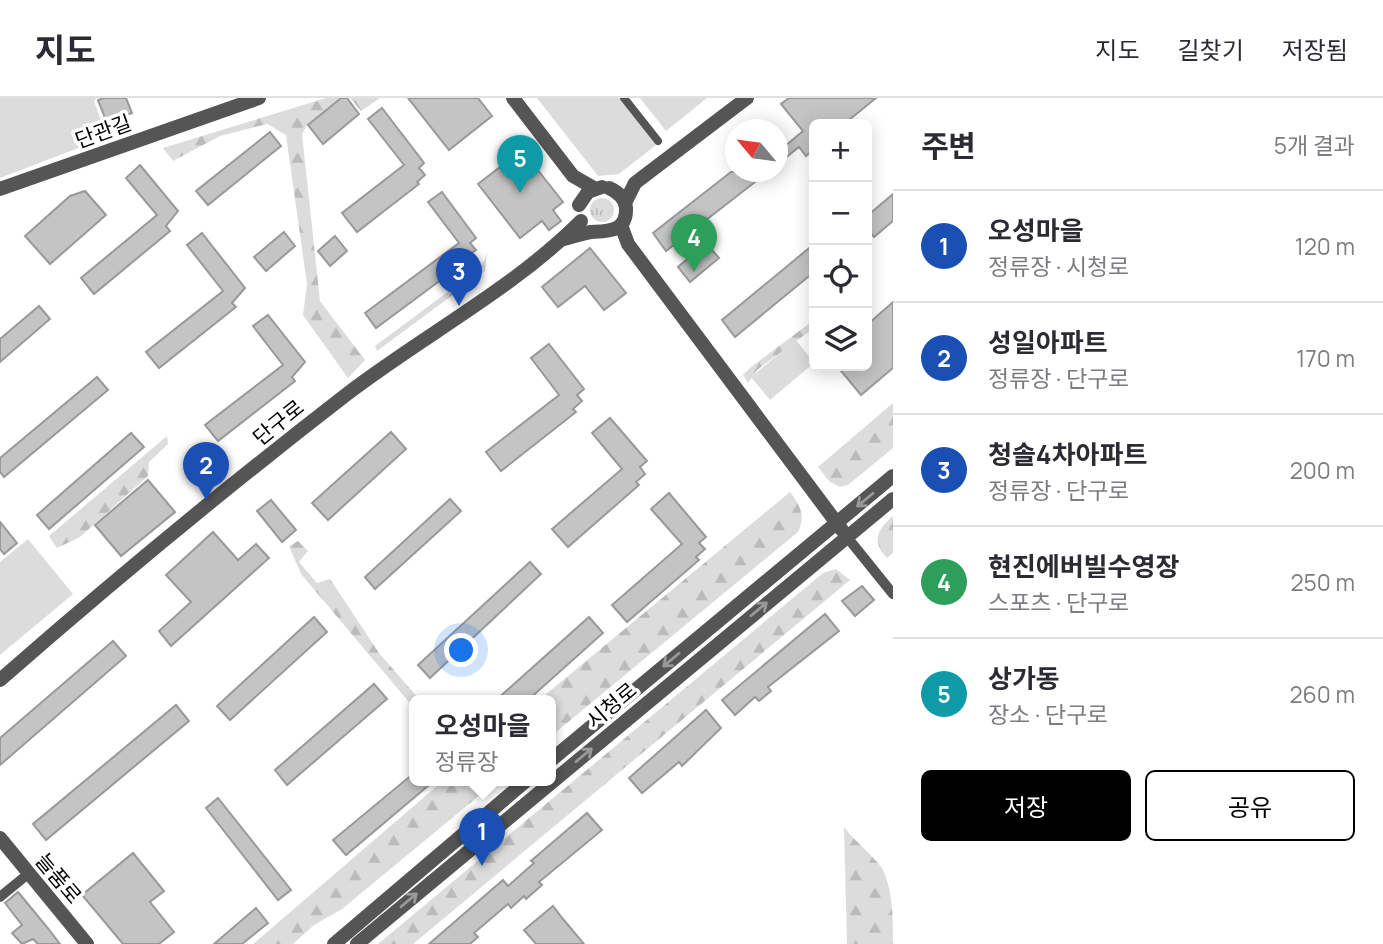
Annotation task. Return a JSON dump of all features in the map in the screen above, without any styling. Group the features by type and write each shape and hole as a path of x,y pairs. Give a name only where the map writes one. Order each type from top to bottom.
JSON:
{"street":[{"name":"단관길","path":"0,189 259,98"},
{"path":"513,98 572,176 581,221 593,232"},
{"path":"624,98 658,141"},
{"path":"563,239 615,229 625,218 625,203 635,183 747,98"},
{"path":"572,176 616,191 625,203"},
{"path":"579,205 582,198 602,188 635,183"},
{"path":"563,239 581,221"},
{"path":"615,229 893,594"},
{"name":"단구로","path":"0,680 99,593 349,393 563,239"},
{"name":"시청로","path":"556,756 893,476"},
{"name":"시청로","path":"556,779 893,499"},
{"path":"334,944 520,786"},
{"name":"시청로","path":"357,944 547,786"},
{"name":"늘품로","path":"0,838 87,944"},
{"path":"0,897 28,874"}],"green space":[{"path":"0,98 97,98 94,101 107,137 0,178"},
{"path":"326,98 339,98 307,125 302,134 320,301 365,360 348,378 303,315 307,284 286,135 267,124 220,136 173,161 163,148"},
{"path":"350,98 380,98 361,111"},
{"path":"537,98 619,98 656,145 619,174 598,176"},
{"path":"640,98 707,98 666,131"},
{"path":"602,198 613,205 614,210 607,221 602,222 591,215 590,210 597,199"},
{"path":"487,252 485,271 377,351 375,346 473,273 484,261"},
{"path":"809,324 809,332 757,370 748,383 743,375"},
{"path":"796,340 809,357 809,367 770,400 751,377"},
{"path":"893,403 893,448 848,485 840,487 830,482 818,467"},
{"path":"167,436 168,444 149,462 148,476 80,537 57,548 49,536"},
{"path":"790,492 801,511 802,521 798,532 556,732 556,695 545,695"},
{"path":"893,516 893,553 887,558 879,546 878,536"},
{"path":"28,539 73,594 0,655 0,562"},
{"path":"298,541 308,551 299,562 317,583 330,579 379,653 416,695 409,695 409,702 301,574 289,546"},
{"path":"836,569 850,580 413,944 378,944 823,573"},
{"path":"437,786 491,786 342,909 314,925 293,944 253,944"},
{"path":"844,827 878,863 886,876 892,904 893,944 847,944"}],"building":[{"path":"126,98 132,113 107,123 98,100"},
{"path":"341,98 347,98 359,114 323,144 308,125"},
{"path":"408,98 478,98 492,116 449,150"},
{"path":"789,98 876,98 850,119 809,119 809,153 806,156 799,147 788,156 788,144 803,131 781,104"},
{"path":"382,108 424,163 419,168 425,175 417,182 419,184 357,232 342,213 404,165 368,119"},
{"path":"270,132 281,146 208,205 196,191"},
{"path":"522,150 563,202 553,210 561,221 549,230 542,221 520,238 478,184"},
{"path":"140,165 178,211 166,226 170,231 94,294 81,278 157,215 126,178"},
{"path":"725,177 725,182 755,182 666,251 653,233"},
{"path":"85,191 106,215 50,264 25,236 70,196"},
{"path":"442,192 476,238 470,243 476,250 467,256 469,259 376,328 365,313 459,243 428,202"},
{"path":"893,194 893,221 874,237 872,212"},
{"path":"284,232 295,246 266,271 254,257"},
{"path":"202,233 245,288 232,303 236,307 159,368 146,352 223,291 187,245"},
{"path":"335,236 347,251 330,266 318,251"},
{"path":"706,243 719,258 690,282 678,267"},
{"path":"590,248 626,293 604,310 585,286 558,307 542,287"},
{"path":"809,248 809,276 735,337 722,320"},
{"path":"893,302 893,368 861,395 841,371 872,371 872,321"},
{"path":"39,306 50,319 0,362 0,339"},
{"path":"268,315 305,362 292,377 295,381 218,441 205,425 283,365 253,326"},
{"path":"549,344 584,389 577,395 582,401 573,409 576,412 501,471 486,452 559,395 531,358"},
{"path":"97,377 108,390 4,477 0,472 0,458"},
{"path":"610,418 647,461 640,467 645,474 636,482 639,485 568,547 552,529 622,469 592,433"},
{"path":"391,432 406,449 328,520 312,503"},
{"path":"131,433 144,447 49,529 37,515"},
{"path":"148,480 175,512 121,556 95,525"},
{"path":"669,493 706,537 699,543 705,549 696,557 699,560 627,622 612,605 682,544 651,509"},
{"path":"450,499 461,511 375,589 365,577"},
{"path":"271,500 296,530 282,542 257,511"},
{"path":"0,522 17,543 4,554 0,549"},
{"path":"213,532 238,560 256,544 269,558 171,646 159,631 191,602 166,575"},
{"path":"530,562 541,574 430,678 418,665"},
{"path":"862,586 874,600 855,616 842,601"},
{"path":"825,614 839,631 768,687 771,691 759,701 755,697 735,715 722,700"},
{"path":"314,617 327,632 230,720 217,706"},
{"path":"589,617 603,633 534,695 502,695"},
{"path":"113,641 126,656 0,765 0,738"},
{"path":"374,684 387,699 287,785 275,770"},
{"path":"176,705 189,721 46,840 33,824"},
{"path":"706,710 721,728 682,766 679,762 642,793 629,778"},
{"path":"409,777 409,786 428,786 346,855 333,840"},
{"path":"218,798 291,890 278,900 206,808"},
{"path":"587,813 602,830 539,882 542,885 526,899 524,896 511,908 508,904 474,933 478,937 470,944 429,944 503,880 508,886 534,863 531,861"},
{"path":"133,853 164,891 150,902 174,932 159,944 123,944 82,895"},
{"path":"18,892 60,944 38,944 33,939 22,944 12,933 22,925 5,903"},
{"path":"553,906 584,944 536,944 524,930"},
{"path":"256,908 268,923 242,944 214,944"}],"place":[{"name":"상가동","path":"520,193"},
{"name":"현진에버빌수영장","path":"694,272"},
{"name":"청솔4차아파트","path":"459,306"},
{"name":"성일아파트","path":"206,500"},
{"name":"오성마을","path":"482,866"}]}
